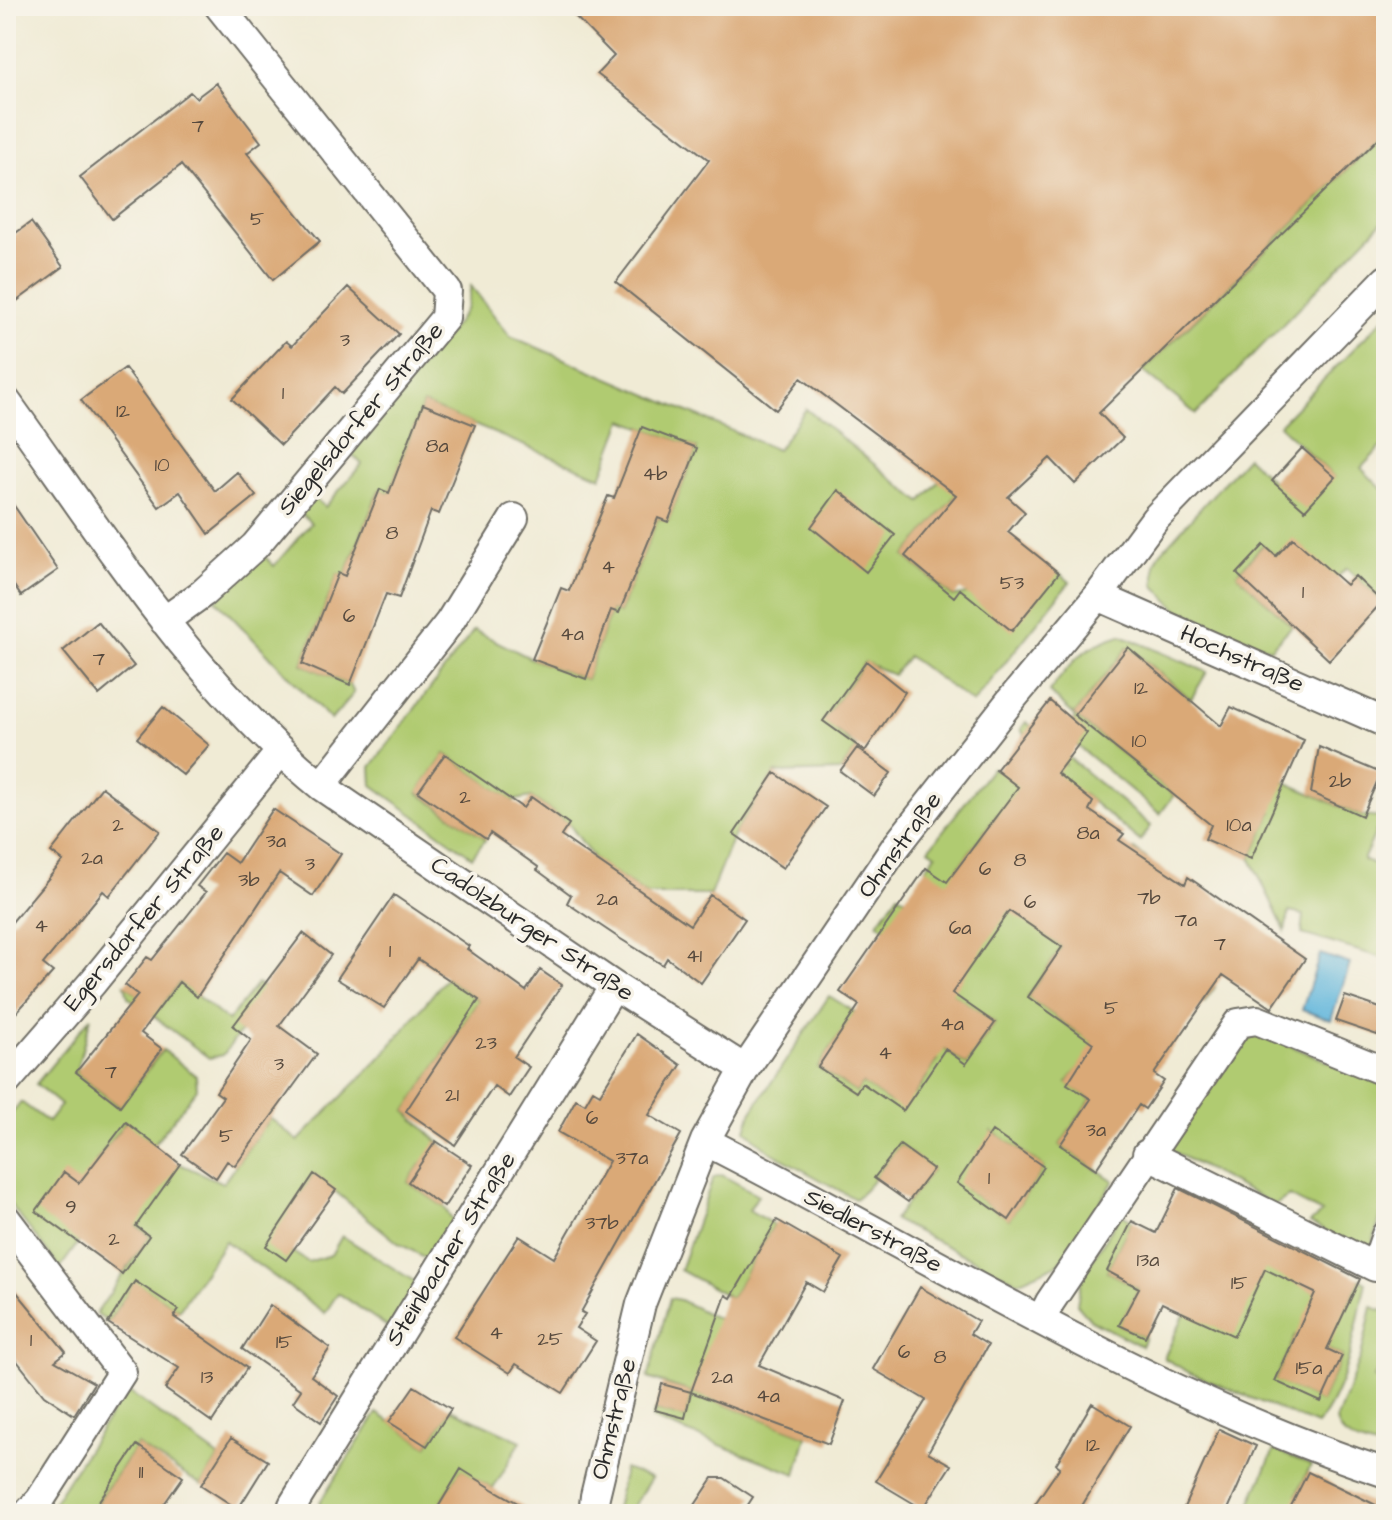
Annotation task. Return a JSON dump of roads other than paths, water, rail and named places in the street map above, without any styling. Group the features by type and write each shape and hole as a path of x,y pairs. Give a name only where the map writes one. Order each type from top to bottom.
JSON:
{"street":[{"name":"Siegelsdorfer Straße","path":"164,621 203,593 255,546 445,318 447,291 219,6"},
{"name":"Ohmstraße","path":"593,1514 641,1304 705,1141 745,1069 894,849 1011,700 1098,596 1155,519 1386,280"},
{"name":"Cadolzburger Straße","path":"6,401 164,621 280,752 321,786 614,986 745,1069"},
{"path":"321,786 449,623 514,518"},
{"name":"Hochstraße","path":"1098,596 1386,723"},
{"name":"Egersdorfer Straße","path":"6,1082 93,982 280,752"},
{"name":"Steinbacher Straße","path":"296,1514 293,1505 614,986"},
{"path":"1041,1320 1147,1154 1238,1023 1257,1020 1386,1072"},
{"name":"Siedlerstraße","path":"705,1141 1189,1395 1317,1450 1386,1473"},
{"path":"1147,1154 1375,1267 1386,1235"},
{"path":"6,1219 122,1372 40,1500 27,1514"}],"water":[{"path":"1320,954 1350,964 1331,1020 1302,1010"}]}
